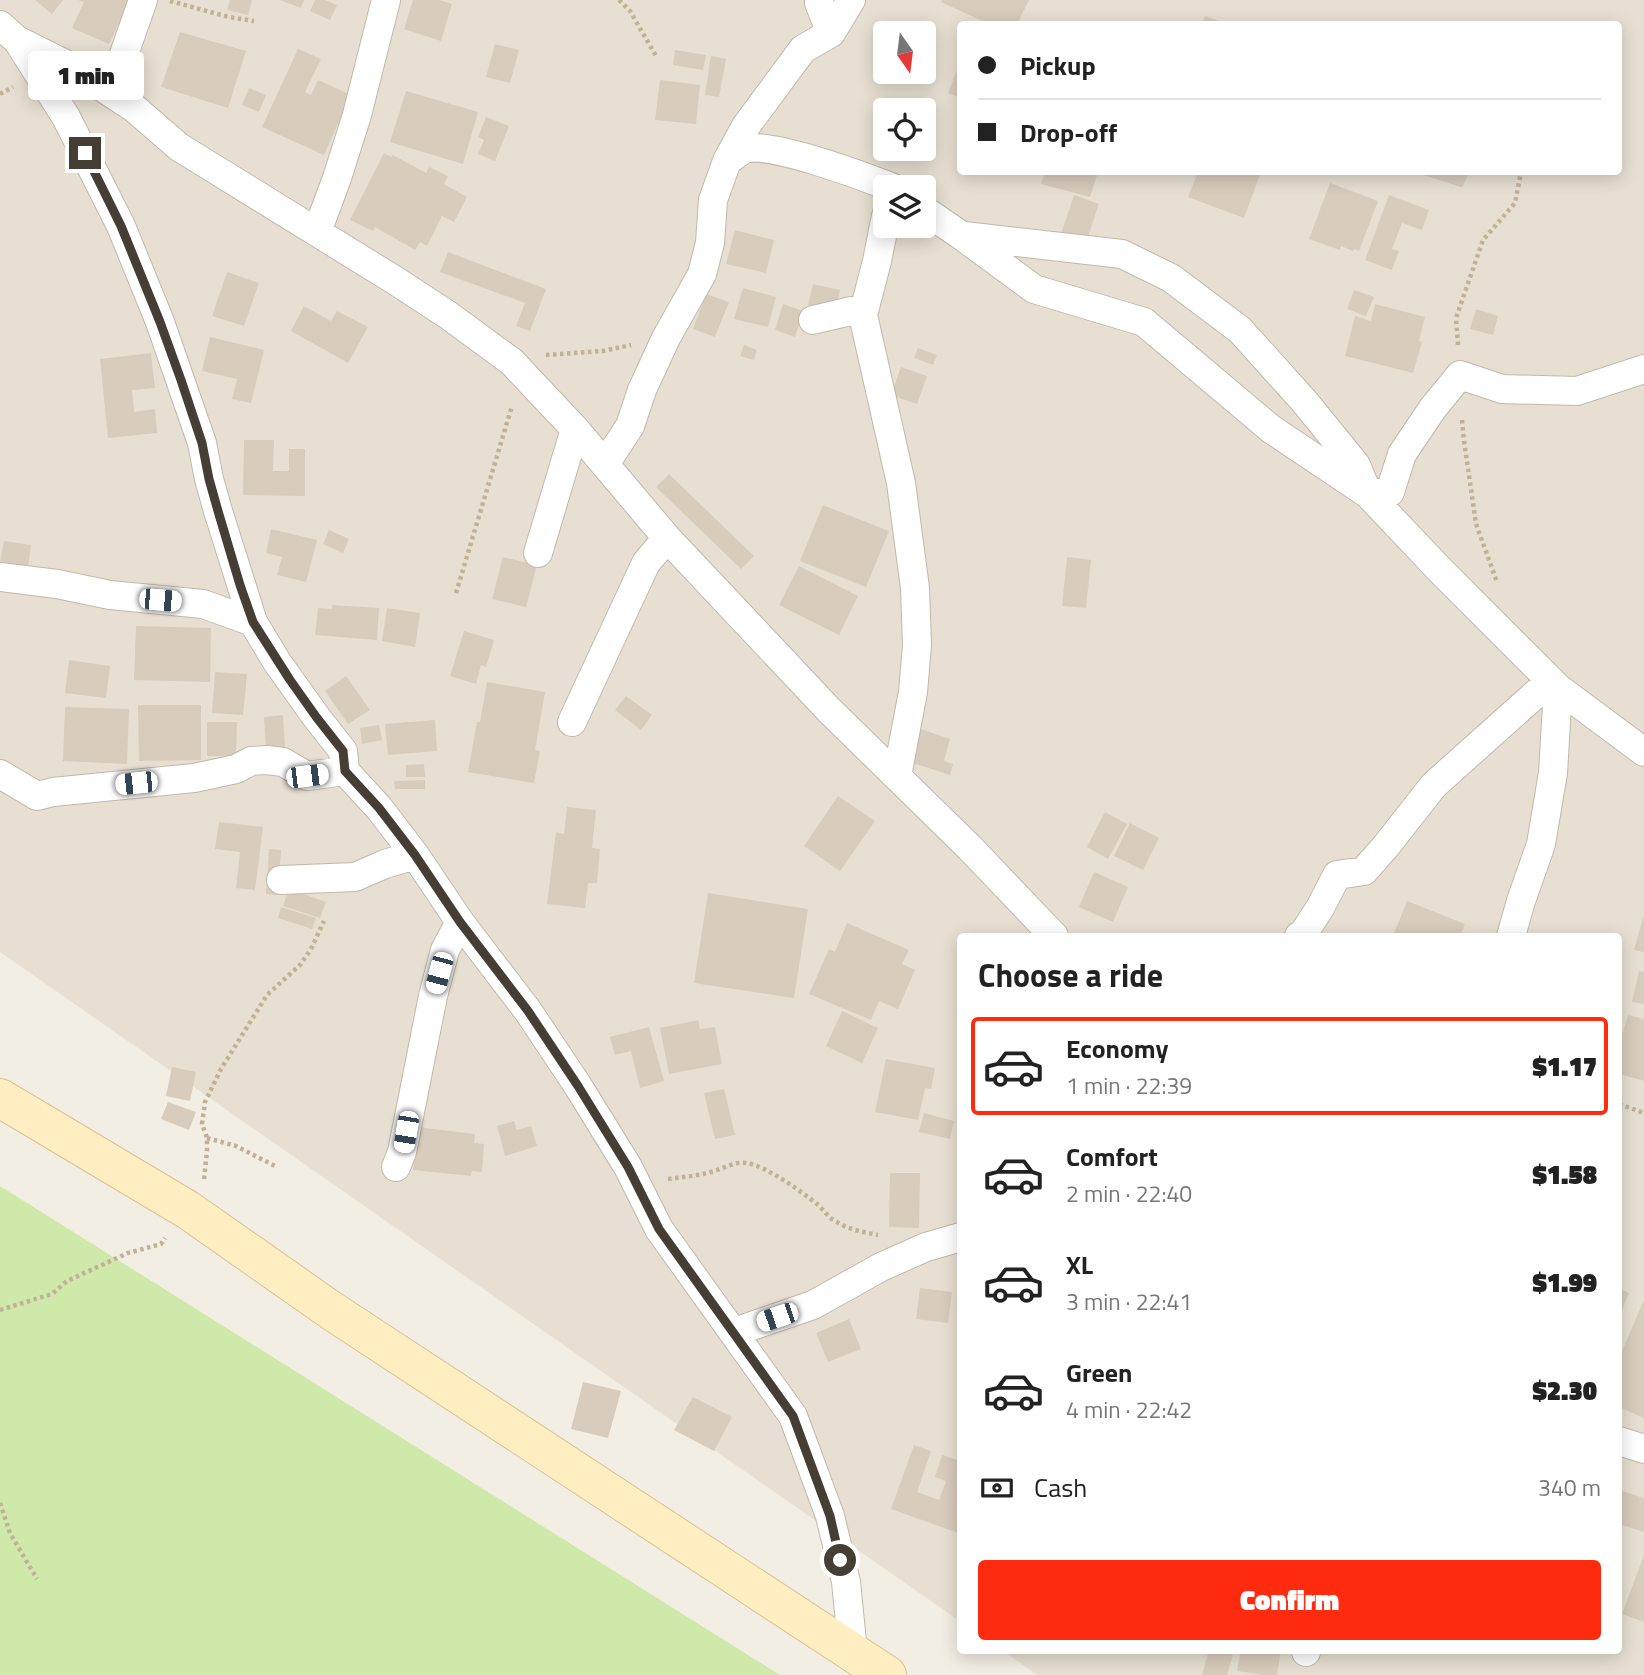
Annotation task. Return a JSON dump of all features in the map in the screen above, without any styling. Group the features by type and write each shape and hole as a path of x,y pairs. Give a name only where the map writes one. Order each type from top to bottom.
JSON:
{"street":[{"path":"108,90 133,32 143,0"},
{"path":"317,232 357,116 386,0"},
{"path":"819,0 831,33"},
{"path":"606,464 630,426 642,390 666,338 702,274 710,243 713,200 727,161 746,126 803,50 831,33 851,0"},
{"path":"8,32 108,90 179,146 438,309 519,370 606,464 667,538 829,710 970,848 1051,933"},
{"path":"8,32 66,117 121,226 181,380 202,443 212,489 253,622 293,684 343,751 345,771 379,808 415,855 460,922 528,1011 628,1167 659,1229 793,1416 830,1516 846,1582 853,1652"},
{"path":"727,161 746,149 773,150 873,181"},
{"path":"936,218 1034,289 1144,322 1270,429 1368,494 1558,688 1644,752"},
{"path":"962,236 1122,254 1171,278 1240,330 1356,465 1368,494"},
{"path":"882,238 863,315 901,483 915,588 917,645 914,680 897,776"},
{"path":"813,320 851,312 863,315"},
{"path":"1368,494 1390,492 1402,454 1433,408 1460,375 1502,389 1577,391 1644,369"},
{"path":"538,553 575,429"},
{"path":"572,722 646,563 667,538"},
{"path":"0,577 110,594 203,604 253,622"},
{"path":"1304,933 1337,875 1364,871 1434,785 1538,692 1558,688"},
{"path":"1512,933 1541,844 1553,773 1558,688"},
{"path":"0,774 37,796 53,792 194,778 236,769 251,761 283,762 307,776 345,771"},
{"path":"281,880 355,877 385,863 415,855"},
{"path":"396,1167 402,1152 422,1045 445,950 460,922"},
{"path":"0,1098 188,1210 332,1311 887,1675"},
{"path":"736,1335 746,1328 813,1305 881,1267 926,1247 957,1238"},
{"path":"1622,1442 1644,1449"}],"path":[{"path":"165,0 254,22"},
{"path":"619,0 630,11 656,56"},
{"path":"456,593 516,393 519,370 545,355 603,351 653,338 666,338"},
{"path":"0,1310 52,1294 67,1281 116,1259 161,1244 173,1224 188,1210 203,1184 206,1138 202,1124 205,1102 221,1069 267,995 300,965 324,921"},
{"path":"1622,1105 1644,1113"},
{"path":"206,1138 236,1146 277,1167"},
{"path":"628,1167 650,1183 714,1172 737,1163 747,1163 765,1170 800,1191 838,1223 926,1247"},
{"path":"0,1503 10,1532 37,1579"}],"shaded area":[{"path":"0,0 1644,0 1644,1675 1037,1675 1008,1654 1622,1654 1622,933 957,933 957,1619 0,952"}],"green space":[{"path":"0,1186 780,1675 0,1675"}],"building":[{"path":"35,0 63,0 52,14"},
{"path":"78,0 130,0 109,44 72,28 84,2"},
{"path":"230,0 252,0 248,15 227,10"},
{"path":"280,0 304,0 301,8"},
{"path":"315,0 325,0 337,5 330,20 310,11"},
{"path":"413,0 440,0 452,4 441,41 404,29"},
{"path":"1029,0 1018,21 982,21 941,2"},
{"path":"1205,16 1219,21 1203,21"},
{"path":"180,32 246,51 228,108 161,87"},
{"path":"495,44 519,50 510,83 486,77"},
{"path":"298,49 321,59 305,92 311,95 318,80 351,95 324,155 262,127"},
{"path":"675,50 706,55 703,70 673,65"},
{"path":"711,56 726,59 719,97 705,95"},
{"path":"957,70 957,96 948,93"},
{"path":"660,80 700,85 696,124 655,120"},
{"path":"249,88 266,95 259,112 242,105"},
{"path":"406,91 478,112 463,164 390,142"},
{"path":"486,117 509,126 495,161 478,154 484,140 478,137"},
{"path":"384,153 426,173 429,167 448,176 444,184 467,197 454,222 442,216 427,246 420,242 415,250 375,227 373,231 350,220"},
{"path":"1044,175 1097,175 1090,197 1041,184"},
{"path":"1197,175 1260,175 1244,218 1188,197"},
{"path":"1423,175 1468,175 1461,187"},
{"path":"1330,183 1378,201 1359,251 1341,246 1340,250 1309,239"},
{"path":"1074,195 1099,204 1084,248 1059,240"},
{"path":"1389,195 1429,210 1422,230 1402,223 1392,249 1399,251 1392,270 1365,260"},
{"path":"735,230 774,240 766,273 726,264"},
{"path":"448,252 546,289 530,331 516,326 525,303 440,272"},
{"path":"227,272 259,283 244,326 212,316"},
{"path":"813,284 840,290 836,310 808,305"},
{"path":"743,288 776,297 768,327 734,319"},
{"path":"1354,290 1374,297 1366,316 1347,309"},
{"path":"706,294 729,302 715,337 693,329"},
{"path":"783,304 803,311 795,337 775,330"},
{"path":"1375,304 1425,317 1419,341 1422,342 1413,373 1345,356 1355,316 1371,321"},
{"path":"304,306 331,321 337,311 368,327 348,363 291,331"},
{"path":"1476,309 1498,316 1493,335 1470,329"},
{"path":"210,337 264,350 251,403 232,399 237,379 202,371"},
{"path":"744,345 757,350 754,360 740,356"},
{"path":"918,348 937,355 933,365 914,358"},
{"path":"151,353 155,388 132,390 134,412 155,409 157,433 108,438 100,359"},
{"path":"901,367 927,376 917,404 891,395"},
{"path":"244,440 274,440 273,471 289,471 289,449 305,449 305,496 243,495"},
{"path":"669,474 754,556 741,569 656,487"},
{"path":"823,505 889,531 866,587 800,561"},
{"path":"271,529 317,540 306,582 277,575 282,557 266,553"},
{"path":"329,530 349,539 343,553 323,544"},
{"path":"4,541 31,545 28,567 0,563"},
{"path":"503,557 537,565 526,607 492,599"},
{"path":"1067,557 1091,560 1086,608 1062,606"},
{"path":"799,566 858,596 839,635 779,605"},
{"path":"332,605 379,608 377,640 315,635 318,608 332,609"},
{"path":"387,608 420,613 415,647 382,641"},
{"path":"136,626 211,628 210,682 134,680"},
{"path":"464,631 494,640 486,667 481,665 476,684 450,676"},
{"path":"69,660 110,666 106,698 65,693"},
{"path":"215,672 247,674 243,715 212,713"},
{"path":"346,676 370,710 348,724 325,691"},
{"path":"487,682 545,692 535,750 540,751 534,783 468,772"},
{"path":"626,696 652,715 641,730 615,710"},
{"path":"138,705 201,705 201,760 139,761"},
{"path":"65,707 129,709 127,764 63,761"},
{"path":"283,715 285,748 266,749 264,717"},
{"path":"435,720 437,751 388,755 385,724"},
{"path":"207,722 237,722 236,756 207,756"},
{"path":"379,725 382,740 362,744 360,728"},
{"path":"915,727 950,739 944,761 953,764 950,775 904,760"},
{"path":"424,764 425,777 406,777 406,765"},
{"path":"425,780 425,789 395,789 394,781"},
{"path":"838,796 875,821 840,871 804,846"},
{"path":"567,807 596,810 592,848 600,849 597,883 588,883 585,908 547,904 556,832 564,834"},
{"path":"1105,812 1127,824 1108,859 1087,847"},
{"path":"219,822 263,827 255,890 236,888 240,852 215,849"},
{"path":"1130,823 1159,838 1143,870 1114,856"},
{"path":"269,849 281,850 278,895 266,894"},
{"path":"1094,872 1128,887 1113,922 1079,907"},
{"path":"289,889 326,902 320,918 283,906"},
{"path":"708,893 808,909 794,998 694,983"},
{"path":"1407,901 1465,924 1461,933 1394,933"},
{"path":"281,907 316,918 312,929 278,918"},
{"path":"1644,917 1644,952 1634,950"},
{"path":"847,923 909,950 902,964 915,970 898,1009 879,1001 871,1020 809,994 829,949 835,952"},
{"path":"1639,971 1644,972 1644,1004 1632,1002"},
{"path":"842,1011 878,1028 862,1063 826,1046"},
{"path":"1628,1015 1644,1019 1644,1081 1622,1075 1622,1036"},
{"path":"698,1020 700,1029 715,1027 722,1064 669,1074 660,1028"},
{"path":"649,1027 664,1081 640,1088 631,1051 615,1055 610,1037"},
{"path":"886,1059 935,1068 931,1089 925,1088 918,1120 875,1112"},
{"path":"172,1067 196,1072 190,1101 166,1096"},
{"path":"724,1089 735,1135 715,1139 704,1093"},
{"path":"168,1102 196,1112 189,1130 161,1119"},
{"path":"924,1113 954,1121 950,1139 919,1132"},
{"path":"514,1121 517,1130 531,1126 537,1146 505,1156 497,1126"},
{"path":"417,1127 475,1134 474,1143 484,1144 482,1172 472,1171 471,1176 413,1170"},
{"path":"890,1173 920,1173 919,1228 889,1227"},
{"path":"920,1288 952,1292 948,1323 916,1319"},
{"path":"1622,1290 1629,1293 1622,1310"},
{"path":"1644,1300 1644,1418 1622,1408 1622,1351"},
{"path":"849,1319 861,1349 828,1362 816,1333"},
{"path":"583,1382 621,1391 608,1438 571,1429"},
{"path":"693,1397 732,1417 714,1451 674,1430"},
{"path":"914,1445 931,1451 917,1492 939,1500 946,1481 935,1477 942,1455 957,1460 957,1533 891,1509"},
{"path":"1622,1491 1644,1498 1644,1532 1622,1525"},
{"path":"1644,1555 1644,1622 1622,1614"},
{"path":"1208,1654 1233,1655 1227,1675 1202,1675"},
{"path":"1240,1654 1280,1654 1277,1675 1237,1671"}],"route":[{"path":"85,153 121,226 181,380 202,443 218,511 253,622 277,662 343,751 345,771 379,808 415,855 460,922 528,1011 628,1167 659,1229 793,1416 830,1516 840,1560"}]}
